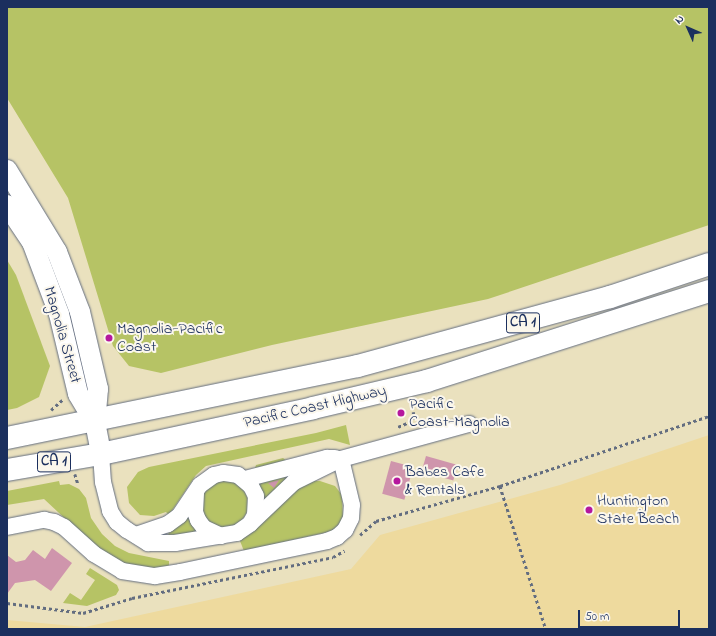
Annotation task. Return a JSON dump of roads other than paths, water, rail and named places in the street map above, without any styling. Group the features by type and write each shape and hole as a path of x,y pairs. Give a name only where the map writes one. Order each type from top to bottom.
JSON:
{"highway":[{"name":"Pacific Coast Highway","path":"7,438 95,422 358,366 610,297 709,264"},
{"name":"Pacific Coast Highway","path":"7,470 101,454 313,408 427,381 709,291"}],"main road":[{"name":"Magnolia Street","path":"7,170 57,252 80,312 98,389 95,422 101,454"},
{"name":"Magnolia Street","path":"7,205 32,242 59,314 78,394 95,422"}],"lane":[{"path":"101,454 103,482 110,511 117,522 148,543 161,544 237,534 250,524 294,482 341,459 470,424"},
{"path":"245,479 327,458 341,459"},
{"path":"7,527 44,520 54,522 64,527 94,554 122,571 155,576 180,572 327,541 337,537 345,530 351,518 352,505 341,459"},
{"path":"136,535 168,524 179,516 200,485 214,475 230,473 245,479 256,496 255,516 250,524"},
{"path":"196,493 195,512 198,520 204,528 221,536"}],"place":[{"name":"Magnolia-Pacific Coast","path":"109,338"},
{"name":"Pacific Coast-Magnolia","path":"401,413"},
{"name":"Babes Cafe & Rentals","path":"397,481"},
{"name":"Huntington State Beach","path":"589,510"}]}
